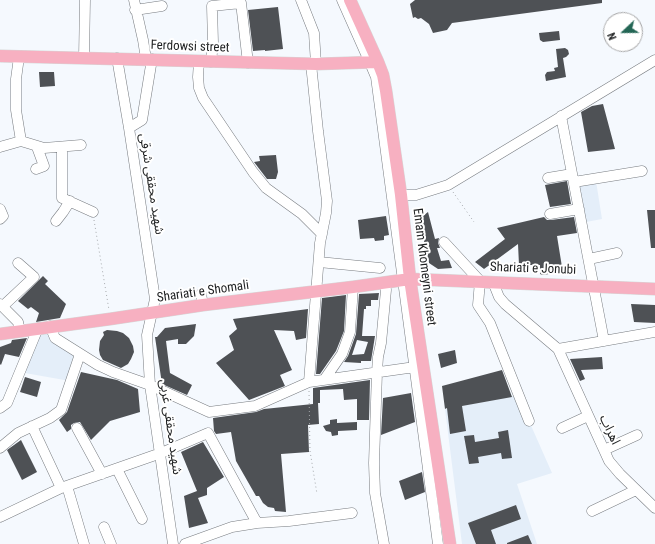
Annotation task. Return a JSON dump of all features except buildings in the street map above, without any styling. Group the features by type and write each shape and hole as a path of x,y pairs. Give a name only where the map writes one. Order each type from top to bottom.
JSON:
{"main road":[{"name":"Emam Khomeyni street","path":"350,0 374,62 383,75 386,91 401,195 407,280 450,544"},
{"name":"Ferdowsi street","path":"0,56 117,58 248,63 314,64 374,62"},
{"name":"Shariati e Jonubi","path":"407,280 480,281 655,289"},
{"name":"Shariati e Shomali","path":"0,334 153,313 202,299 316,292 407,280"}],"street":[{"path":"84,58 85,0"},
{"path":"301,0 314,33 314,64 318,131 327,201 316,292 309,382"},
{"path":"342,0 374,62 407,280 415,367 438,544"},
{"path":"248,63 240,3 228,2 212,6 213,43 198,77 199,88 203,98 252,172 266,188 302,214 322,234"},
{"path":"129,128 142,120 149,59 134,5 162,6"},
{"path":"19,57 16,79 16,110 21,141"},
{"name":"شهید محققی شرقی","path":"117,58 156,299 153,313"},
{"path":"401,195 416,195 448,185 655,60"},
{"path":"561,116 604,341"},
{"path":"0,147 21,141 44,148 81,145"},
{"path":"36,169 44,166 37,147"},
{"path":"62,147 62,198 92,212"},
{"path":"548,178 573,178 642,171"},
{"path":"56,221 70,201"},
{"path":"0,209 3,216 0,219"},
{"path":"550,214 579,210"},
{"path":"444,242 480,281 478,305 490,323 529,421"},
{"path":"589,259 616,253"},
{"path":"319,262 380,268"},
{"path":"18,263 34,277 2,305 18,322 20,331"},
{"path":"493,282 499,297 505,304 558,349 655,332"},
{"path":"384,544 375,493 374,463 377,372 386,290 385,283"},
{"path":"324,380 342,354 350,332 354,287"},
{"name":"شهید محققی غربی","path":"153,313 147,335 150,385 173,544"},
{"path":"0,408 7,403 44,327 55,338 98,365 150,385 210,412 254,406 309,382 415,367"},
{"name":"اهراب","path":"558,349 609,461 620,474 655,508"},
{"path":"0,448 18,433 50,418 61,410 80,354"},
{"path":"562,428 588,416"},
{"path":"32,426 64,487 84,544"},
{"path":"77,428 102,474"},
{"path":"0,517 64,487 161,453 208,433 257,523"},
{"path":"604,450 637,435"},
{"path":"117,469 142,519"},
{"path":"592,511 636,490"},
{"path":"185,544 232,527 352,513"},
{"path":"104,527 111,544"}],"path":[{"path":"448,185 474,222"},
{"path":"92,212 110,319"},
{"path":"309,382 310,451 317,494"}],"shaded area":[{"path":"596,181 602,219 586,222 578,183"},
{"path":"49,332 77,357 70,381 25,373 39,334"},
{"path":"514,396 529,421 552,473 517,484 537,544 462,544 445,409"}]}
